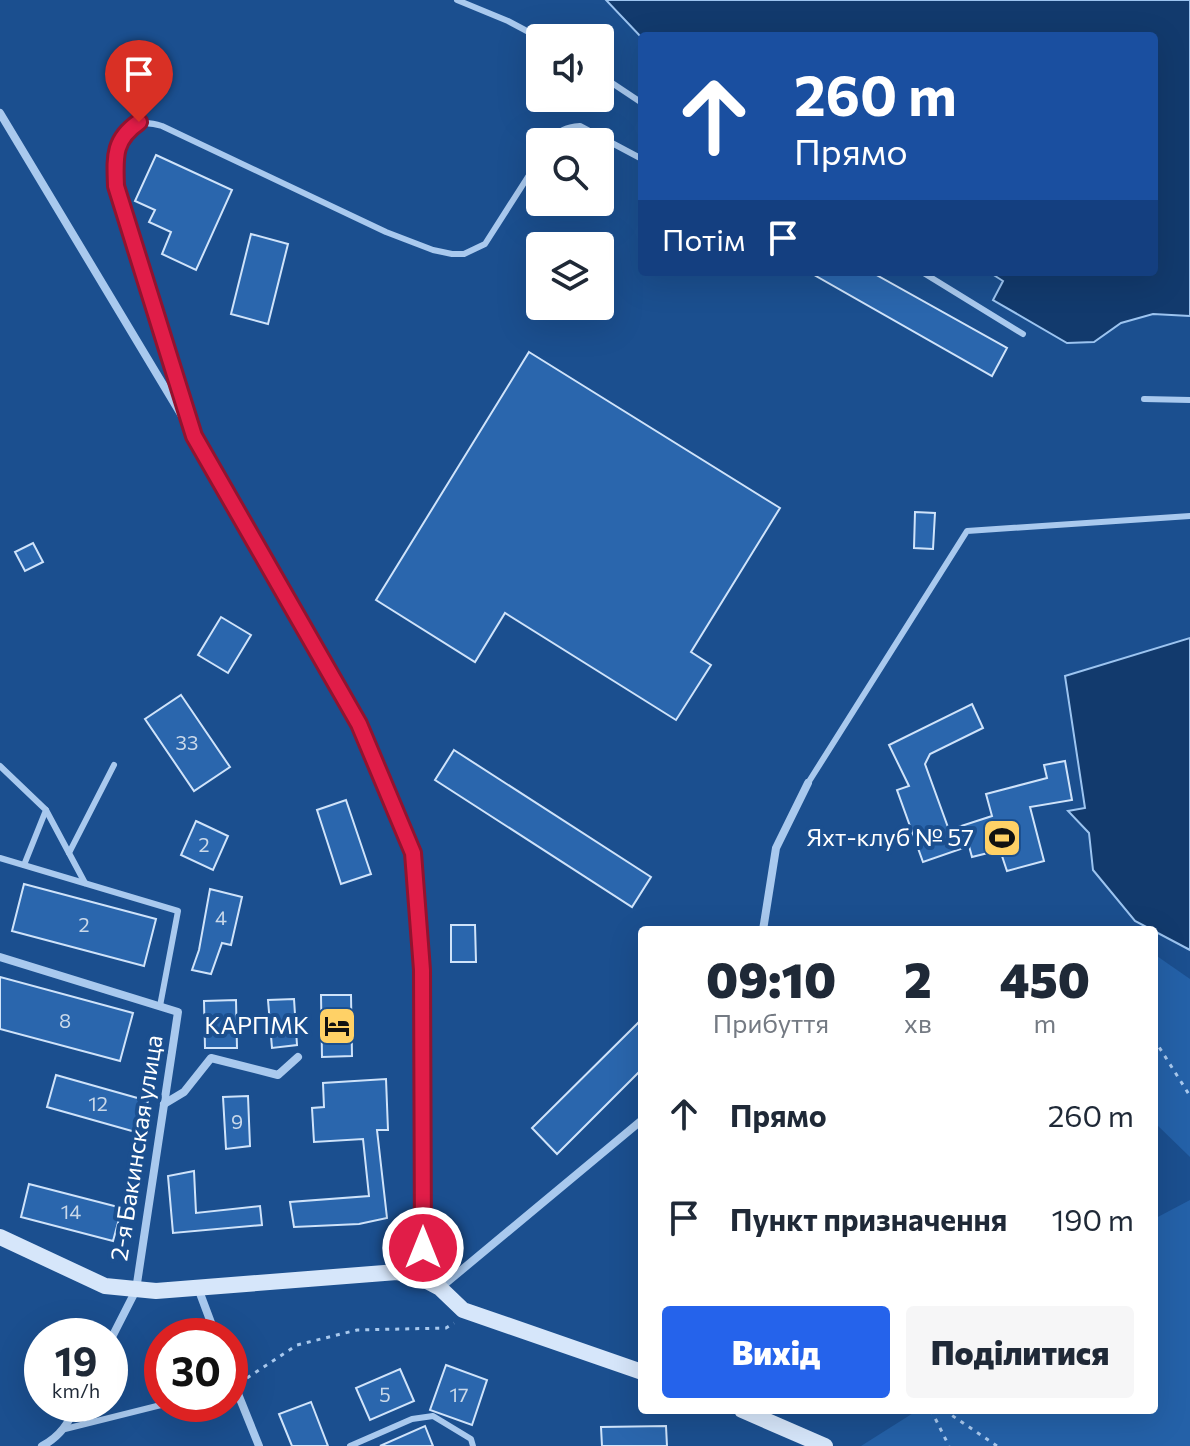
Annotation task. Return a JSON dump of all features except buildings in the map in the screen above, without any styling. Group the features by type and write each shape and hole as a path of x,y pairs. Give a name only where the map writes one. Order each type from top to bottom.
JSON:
{"main road":[{"path":"0,1237 105,1286 136,1290 397,1272 423,1279 440,1288 463,1310 638,1371"},
{"path":"751,1414 825,1446"}],"street":[{"path":"0,113 194,436"},
{"path":"279,586 359,724 413,853 422,970 423,1279"},
{"path":"764,926 776,848 808,783"},
{"path":"0,957 160,1006"},
{"name":"2-я Бакинская улица","path":"122,1318 136,1290 178,1012 160,1006"},
{"path":"164,1104 184,1092 211,1058 278,1075 298,1057"},
{"path":"440,1288 638,1123"},
{"path":"198,1288 209,1318"},
{"path":"42,1446 54,1439 69,1422"},
{"path":"248,1422 259,1446"}],"lane":[{"path":"457,0 526,31"},
{"path":"614,84 638,100"},
{"path":"279,586 194,436 116,186 117,147 125,132 139,122 162,126 386,232 433,250 464,254 485,244 526,181"},
{"path":"614,144 638,157"},
{"path":"929,276 1023,334"},
{"path":"1144,399 1190,400"},
{"path":"808,783 967,531 1190,516"},
{"path":"69,853 114,765"},
{"path":"0,766 46,810 85,883"},
{"path":"24,865 46,810"},
{"path":"0,858 178,911 160,1006"},
{"path":"65,1429 144,1409"},
{"path":"350,1446 412,1419 433,1416 471,1439 473,1446"}],"path":[{"path":"1158,1045 1190,1096"},
{"path":"248,1377 297,1345 357,1330 446,1328 454,1324 463,1310"},
{"path":"933,1414 949,1446"},
{"path":"950,1414 997,1446"}],"shaded area":[{"path":"606,0 1190,0 1190,316 1153,314 1121,323 1094,342 1067,343 993,300 1003,281 995,276 1158,276 1158,32 638,34"},
{"path":"1190,638 1190,950 1158,933 1158,926 1144,926 1135,921 1093,870 1089,833 1068,811 1085,808 1065,676"},
{"path":"1158,957 1190,979 1190,1157 1158,1126"},
{"path":"1190,1200 1190,1446 861,1446 912,1414 1158,1414 1158,1217"}],"place":[{"name":"Яхт-клуб № 57","path":"1002,838"},
{"name":"КАРПМК","path":"337,1026"}],"route":[{"path":"139,122 125,132 117,147 116,186 194,436 359,724 413,853 422,970 423,1248"}]}
